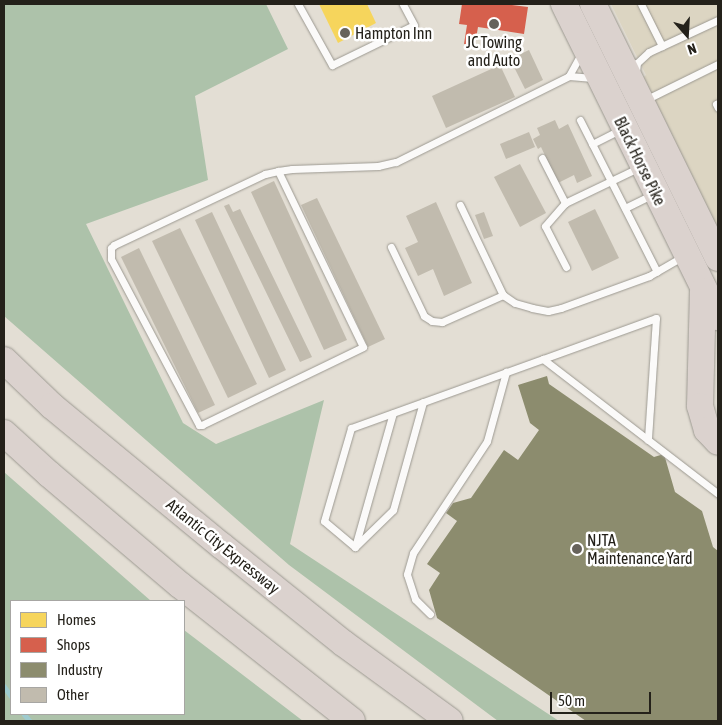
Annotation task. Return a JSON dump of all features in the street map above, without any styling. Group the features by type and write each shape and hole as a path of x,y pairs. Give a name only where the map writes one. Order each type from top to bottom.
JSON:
{"highway":[{"name":"Black Horse Pike","path":"564,4 718,317"},
{"name":"Black Horse Pike","path":"594,4 637,94 715,246"},
{"path":"703,287 700,406 707,430 718,442"},
{"name":"Atlantic City Expressway","path":"4,360 52,406 343,643 450,721"},
{"path":"4,433 180,585 352,721"},
{"path":"343,643 466,721"}],"lane":[{"path":"298,4 332,66 414,25 403,4"},
{"path":"641,4 662,46"},
{"path":"718,20 649,52 638,63 637,94 718,64"},
{"path":"569,76 584,46"},
{"path":"278,171 363,346 199,425 111,260 111,248 114,245 265,174 278,171 378,166 396,162 569,76 600,78"},
{"path":"718,103 716,104 718,108"},
{"path":"580,120 657,272"},
{"path":"592,144 624,128"},
{"path":"542,158 565,203"},
{"path":"566,267 545,226 565,203 643,166"},
{"path":"625,208 656,193"},
{"path":"460,205 503,295 515,303 548,311 570,305 657,272 687,255"},
{"path":"391,248 424,316 432,321 442,322 503,295"},
{"path":"355,547 324,521 351,428 656,318 648,440"},
{"path":"543,359 718,494"},
{"path":"430,614 415,599 407,574 413,553 487,441 506,372"},
{"path":"355,547 393,510 423,402"},
{"path":"355,547 393,413"}],"shaded area":[{"path":"611,4 718,4 718,258 633,87 646,75"}],"green space":[{"path":"4,4 266,4 288,49 195,96 208,180 86,224 183,423 216,444 324,400 290,544 559,721 498,721 289,565 4,316"},
{"path":"4,472 150,600 10,600 10,715 185,715 185,631 303,721 4,721"}],"building: Homes":[{"name":"Hampton Inn","path":"319,4 367,4 376,23 338,43"}],"building: Shops":[{"name":"JC Towing and Auto","path":"462,4 503,4 528,7 524,34 478,27 475,45 464,44 467,25 459,24"}],"building: Industry":[{"name":"NJTA Maintenance Yard","path":"547,376 549,384 654,457 664,454 675,492 702,511 713,547 718,551 718,721 586,721 437,618 429,590 440,573 427,564 457,521 446,513 453,503 471,498 504,450 518,460 539,430 530,423 518,385"}],"building: Other":[{"path":"529,50 543,80 525,89 510,59"},
{"path":"500,65 515,97 446,128 432,96"},
{"path":"555,120 559,129 568,124 592,176 577,183 574,175 558,183 541,147 538,149 533,139 540,135 537,128"},
{"path":"529,132 535,147 506,159 500,144"},
{"path":"520,164 546,213 520,227 494,177"},
{"path":"274,181 347,340 324,350 251,192"},
{"path":"317,198 385,339 368,347 301,205"},
{"path":"436,202 472,283 444,296 433,269 418,276 405,248 418,242 406,216"},
{"path":"229,204 233,212 240,209 312,357 300,362 224,206"},
{"path":"595,209 619,258 592,271 568,222"},
{"path":"212,212 286,370 269,378 195,220"},
{"path":"484,212 493,236 484,239 475,215"},
{"path":"180,228 257,384 228,398 152,241"},
{"path":"139,248 215,405 198,413 121,257"}],"waterway":[{"path":"4,686 10,695"},
{"path":"25,715 30,721"}],"place":[{"name":"JC Towing and Auto","path":"494,24"},
{"name":"Hampton Inn","path":"345,33"},
{"name":"NJTA Maintenance Yard","path":"577,549"}]}
